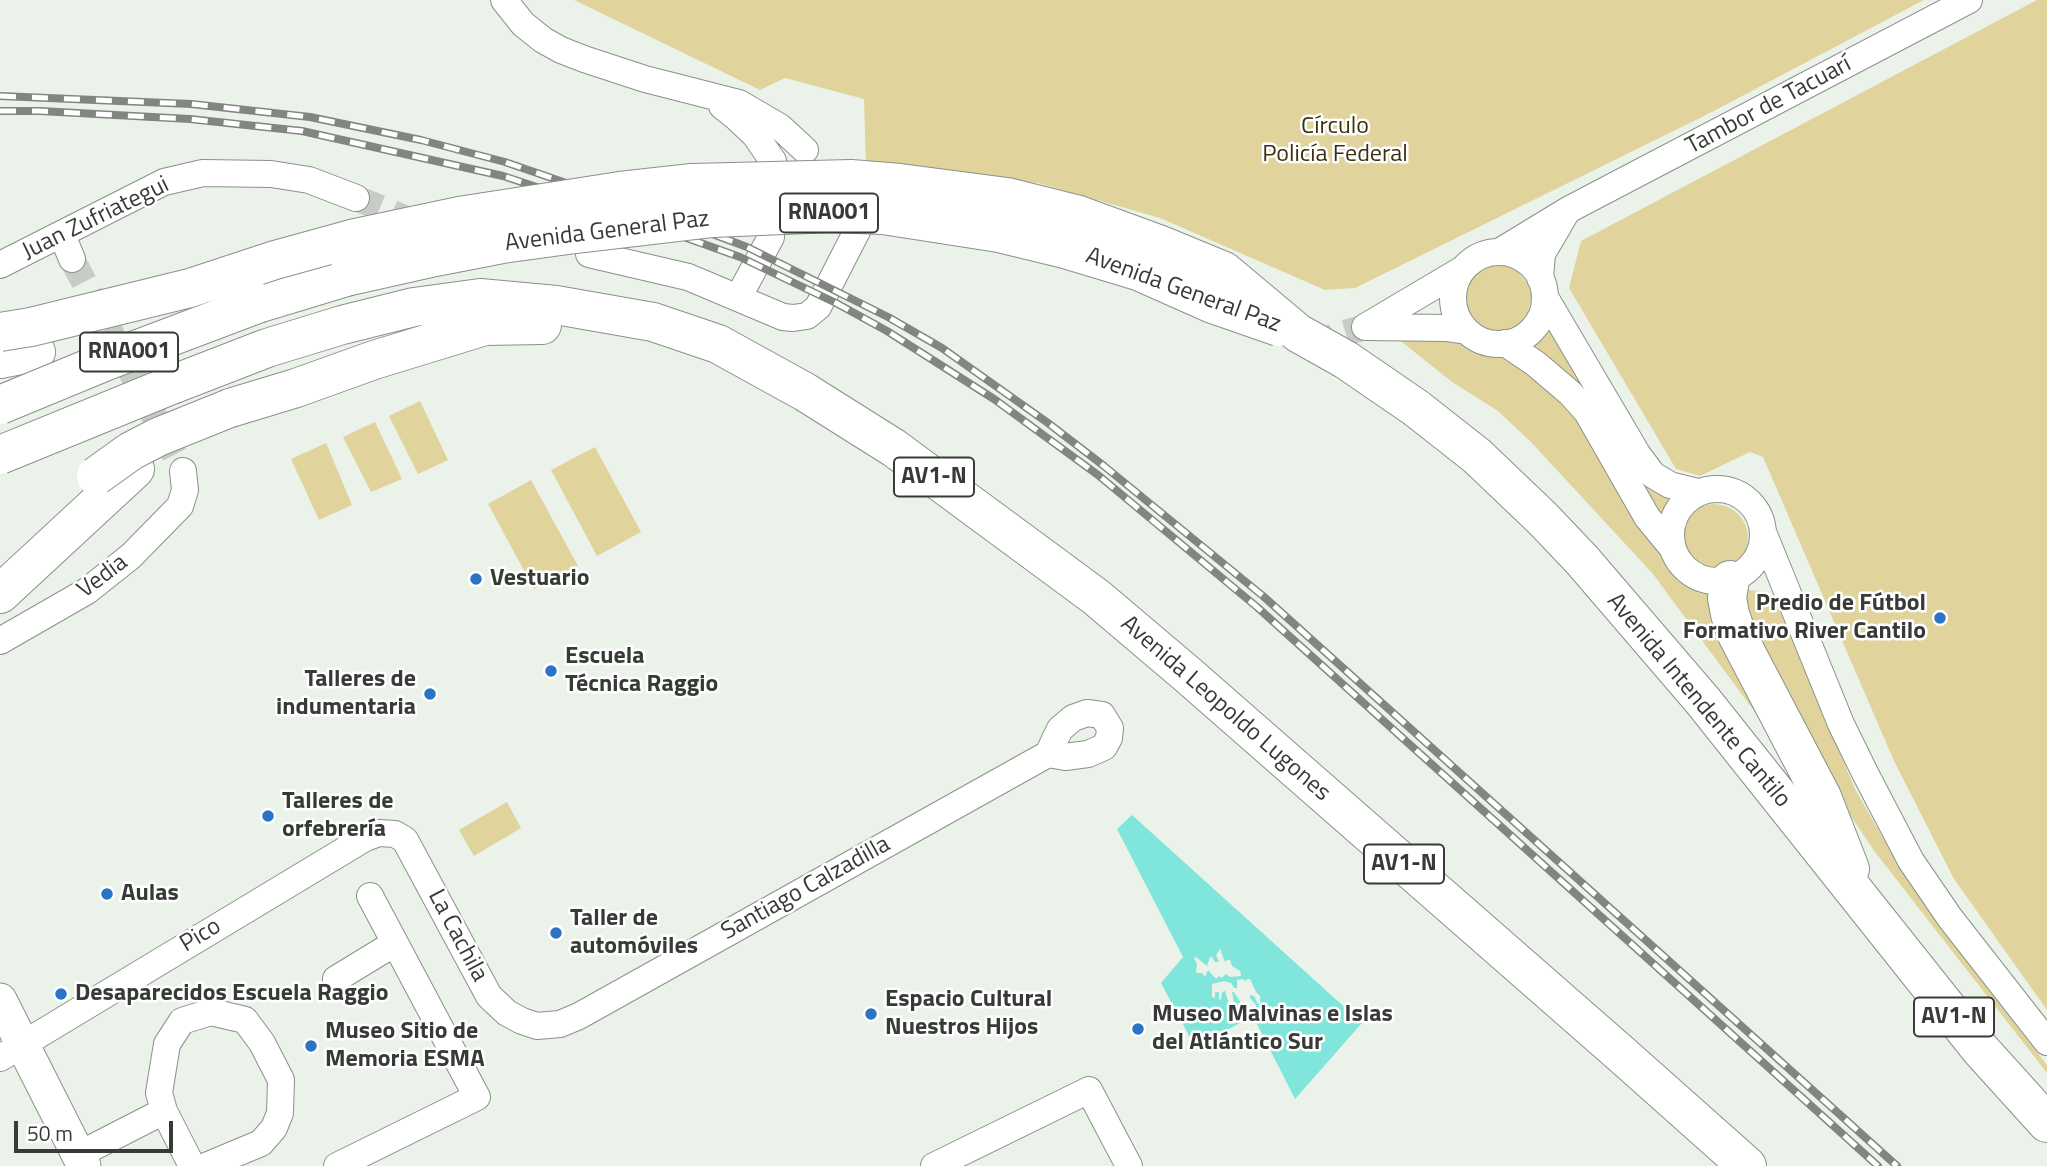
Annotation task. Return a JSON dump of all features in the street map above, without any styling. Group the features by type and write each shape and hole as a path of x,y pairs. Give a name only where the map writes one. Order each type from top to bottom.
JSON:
{"highway":[{"name":"Avenida General Paz","path":"0,332 31,327 190,288 275,260 355,238 459,216 546,201 692,184 850,179 1007,197 1079,215 1224,271 1298,333"},
{"name":"Avenida General Paz","path":"0,405 260,303 346,277 515,242 713,218 782,214 883,215 999,233 1138,271 1210,303 1298,333"},
{"path":"18,356 113,323 190,288"},
{"name":"RNA001","path":"0,456 267,348 414,307 480,298 556,305 653,322"},
{"path":"4,579 96,476 131,450 243,404 485,326 653,322"},
{"name":"Avenida Leopoldo Lugones","path":"653,322 718,344 805,392 894,448 1096,597 1747,1166"},
{"name":"Avenida Intendente Cantilo","path":"1298,333 1346,360 1416,408 1477,456 1582,560 1703,701 1980,1049 2047,1123"},
{"path":"4,579 135,468 243,404"},
{"path":"1735,577 1727,598 1737,635 1822,797 1865,907"}],"main road":[{"path":"0,1000 11,1051 81,1160"}],"street":[{"path":"504,0 523,24 561,50 633,75 740,103 780,127 805,150"},
{"name":"Tambor de Tacuarí","path":"1499,252 1568,210 1969,0"},
{"path":"706,95 755,135 773,161"},
{"name":"Juan Zufriategui","path":"0,265 67,247 164,182 203,173 271,174 309,180 356,198"},
{"path":"1463,269 1453,294 1459,321 1478,339 1491,343 1518,340 1538,322 1543,310 1542,254 1568,210"},
{"path":"589,254 688,277 783,317 793,318 807,316 818,307 858,229"},
{"path":"738,298 771,237"},
{"path":"1467,331 1446,328 1365,327 1485,254 1512,254 1523,259 1543,287 1638,455 1653,475 1670,485 1698,492 1716,489 1736,492 1750,502 1760,516 1763,533 1842,724 1911,861 1950,918 2047,1042"},
{"path":"1505,343 1536,364 1570,393 1587,412 1647,517 1671,545 1678,562 1692,575 1710,581 1735,577 1769,585 1793,608"},
{"name":"Vedia","path":"0,641 58,609 113,571 176,512 184,498 184,481"},
{"path":"1671,545 1671,524 1680,505 1698,492"},
{"path":"1735,577 1754,564 1761,549 1763,533"},
{"name":"Santiago Calzadilla","path":"522,1021 537,1026 560,1024 579,1016 1048,754"},
{"name":"Pico","path":"11,1051 365,838 379,833 395,834 405,840"},
{"name":"La Cachila","path":"405,840 489,996 507,1013 522,1021"},
{"path":"340,1165 477,1097 370,896"},
{"path":"336,979 396,943"},
{"path":"192,1166 164,1111 159,1093 167,1044 182,1021 211,1012 245,1020 262,1042 281,1080 280,1113 274,1128 261,1143 206,1166"},
{"path":"934,1166 1089,1090 1129,1166"},
{"path":"81,1160 164,1111"}],"green space":[{"name":"Círculo Policía Federal","path":"574,0 1924,0 1710,113 1355,288 1325,290 1160,218 1038,183 866,168 864,99 785,78 760,90"},
{"name":"Predio de Fútbol Formativo River Cantilo","path":"2037,0 2047,0 2047,1010 1954,879 1894,761 1763,457 1750,452 1700,476 1676,469 1569,288 1581,241"},
{"path":"1499,261 1514,267 1529,286 1532,297 1525,320 1506,334 1487,332 1467,318 1459,304 1462,288 1469,274 1480,265"},
{"path":"1548,321 1670,494 1661,518 1524,346 1539,334"},
{"path":"1397,338 1459,340 1483,346 1523,363 1582,418 1667,566 1679,582 1700,593 1715,595 1763,723 1653,574 1531,442 1498,411 1452,382"},
{"path":"420,401 448,460 418,474 389,416"},
{"path":"375,422 402,479 371,492 343,437"},
{"path":"326,443 352,505 319,520 291,459"},
{"path":"595,447 641,532 597,556 551,470"},
{"path":"531,480 578,566 534,589 488,504"},
{"path":"1714,504 1727,507 1738,514 1745,525 1748,538 1745,551 1738,562 1727,569 1714,572 1701,569 1690,562 1683,551 1680,538 1683,525 1690,514 1701,507"},
{"path":"1746,590 1761,591 1777,604 1855,789 1898,864 1970,966 2047,1065 2047,1073 1875,852 1824,776 1736,597"},
{"path":"507,802 521,828 474,856 459,830"}],"water":[{"path":"1132,815 1362,1023 1295,1099 1253,1016 1195,1047 1161,983 1183,957 1117,829","holes":["1220,949 1225,962 1230,960 1241,976 1230,977 1226,974 1216,979 1208,970 1205,977 1202,973 1197,973 1194,958 1207,966 1210,957 1219,962 1216,955","1250,979 1260,996 1258,1004 1254,996 1250,995 1256,1008 1241,1003 1234,992 1234,1003 1229,1004 1225,991 1222,992 1221,1000 1219,992 1215,992 1215,998 1212,997 1212,984 1224,981 1237,988 1237,980"]}],"tunnel":[{"path":"356,198 420,224"},
{"path":"72,259 183,471"},
{"path":"1308,337 1323,340 1365,327"}],"railway":[{"path":"0,96 191,104 310,117 421,140 505,162 747,247 888,317 942,348 1048,423 1263,596 1897,1166"},
{"path":"0,111 190,119 302,131 503,176 740,257 887,331 994,399 1098,475 1257,607 1878,1166"}],"place":[{"name":"Vestuario","path":"476,579"},
{"name":"Predio de Fútbol Formativo River Cantilo","path":"1940,618"},
{"name":"Escuela Técnica Raggio","path":"551,671"},
{"name":"Talleres de indumentaria","path":"430,694"},
{"name":"Talleres de orfebrería","path":"268,816"},
{"name":"Aulas","path":"107,894"},
{"name":"Taller de automóviles","path":"556,933"},
{"name":"Desaparecidos Escuela Raggio","path":"61,994"},
{"name":"Espacio Cultural Nuestros Hijos","path":"871,1014"},
{"name":"Museo Malvinas e Islas del Atlántico Sur","path":"1138,1029"},
{"name":"Museo Sitio de Memoria ESMA","path":"311,1046"}]}
